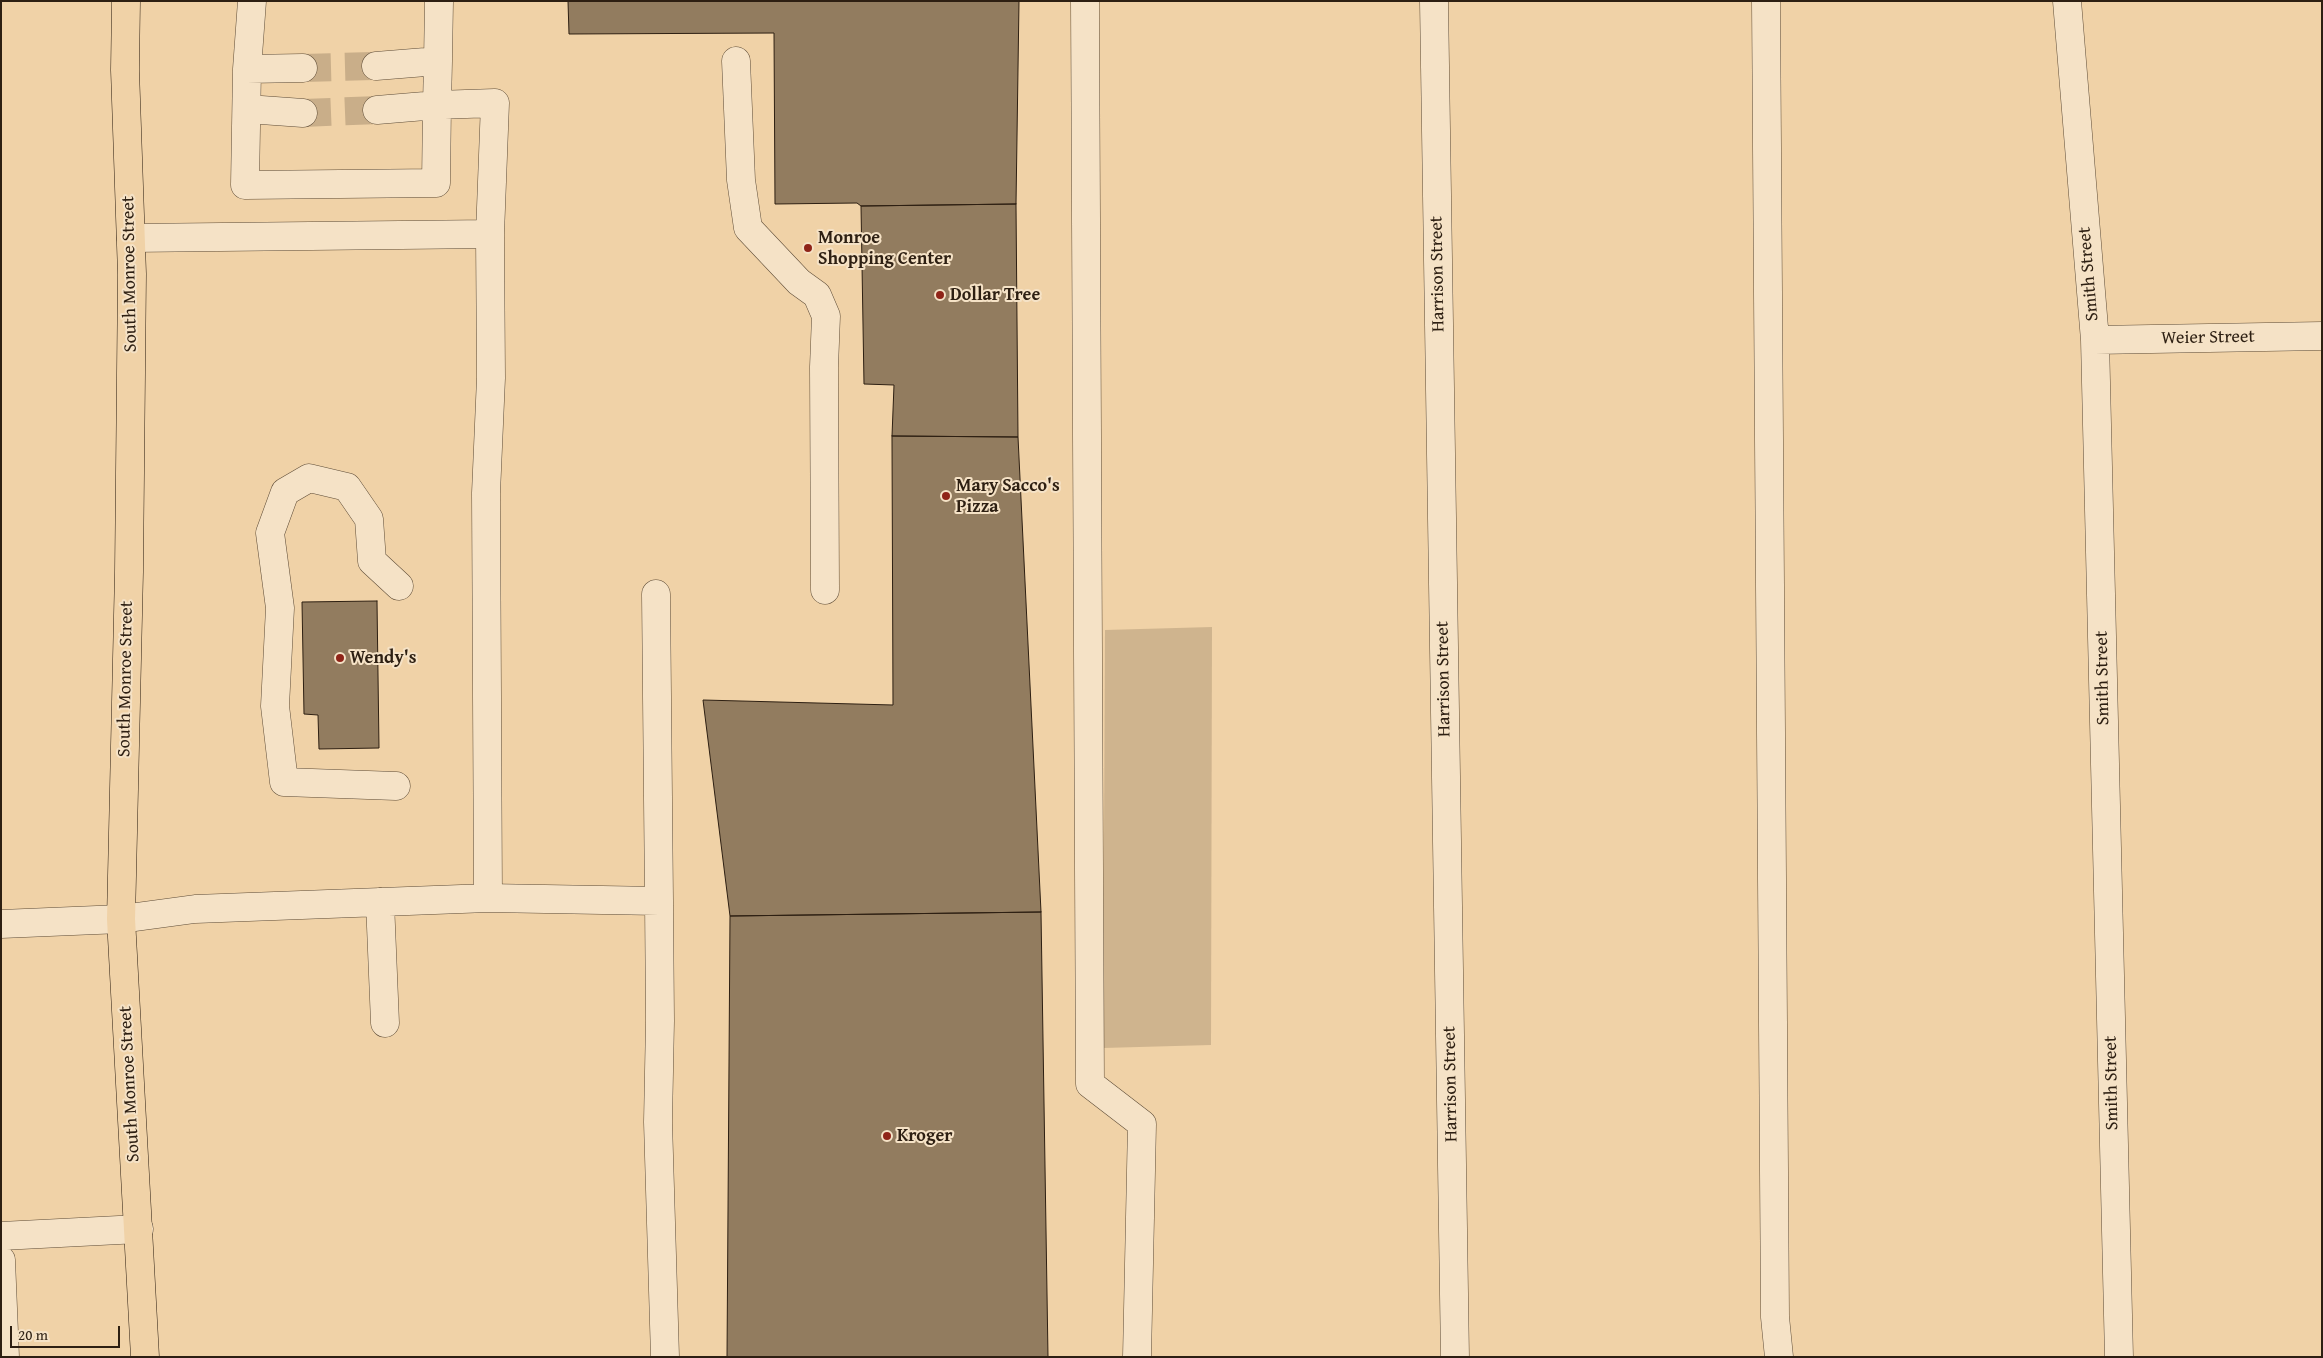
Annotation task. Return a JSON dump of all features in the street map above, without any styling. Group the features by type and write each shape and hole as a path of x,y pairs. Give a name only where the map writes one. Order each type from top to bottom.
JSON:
{"main road":[{"name":"South Monroe Street","path":"126,1 125,70 131,238 129,582 121,918 145,1357"}],"street":[{"path":"252,1 247,69 245,186 436,183 439,1"},
{"path":"1085,1 1090,1084 1142,1124 1137,1357"},
{"name":"Harrison Street","path":"1434,1 1455,1357"},
{"path":"1766,1 1774,1307 1779,1357"},
{"name":"Smith Street","path":"2067,1 2095,340 2119,1357"},
{"path":"376,66 438,61"},
{"path":"736,61 741,180 748,228 799,282 817,295 826,316 824,367 825,590"},
{"path":"247,69 303,68"},
{"path":"377,110 495,103 490,234 491,378 486,493 488,898"},
{"path":"247,109 303,113"},
{"path":"131,238 490,234"},
{"name":"Weier Street","path":"2095,340 2322,336"},
{"path":"396,786 284,782 275,706 280,608 270,533 285,492 309,478 347,487 369,519 372,561 399,586"},
{"path":"656,594 660,1020 658,1132 665,1357"},
{"path":"1,924 121,918 195,909 488,898 659,901"},
{"path":"380,902 385,1023"},
{"path":"1,1236 139,1229"},
{"path":"1,1260 5,1357"}],"shaded area":[{"path":"1212,627 1211,1045 1103,1048 1105,630"}],"building":[{"path":"568,1 1019,1 1016,204 861,206 857,203 775,204 774,33 569,34"},
{"name":"Dollar Tree","path":"1016,204 1018,437 892,436 894,385 864,384 861,206"},
{"path":"892,436 1018,437 1041,912 730,916 703,700 893,705"},
{"name":"Wendy's","path":"377,601 379,748 319,749 318,715 304,714 302,602"},
{"name":"Kroger","path":"1041,912 1048,1357 727,1357 730,916"}],"tunnel":[{"path":"303,68 376,66"},
{"path":"303,113 377,110"}],"place":[{"name":"Monroe Shopping Center","path":"808,248"},
{"name":"Dollar Tree","path":"940,295"},
{"name":"Mary Sacco's Pizza","path":"946,496"},
{"name":"Wendy's","path":"340,658"},
{"name":"Kroger","path":"887,1136"}]}
